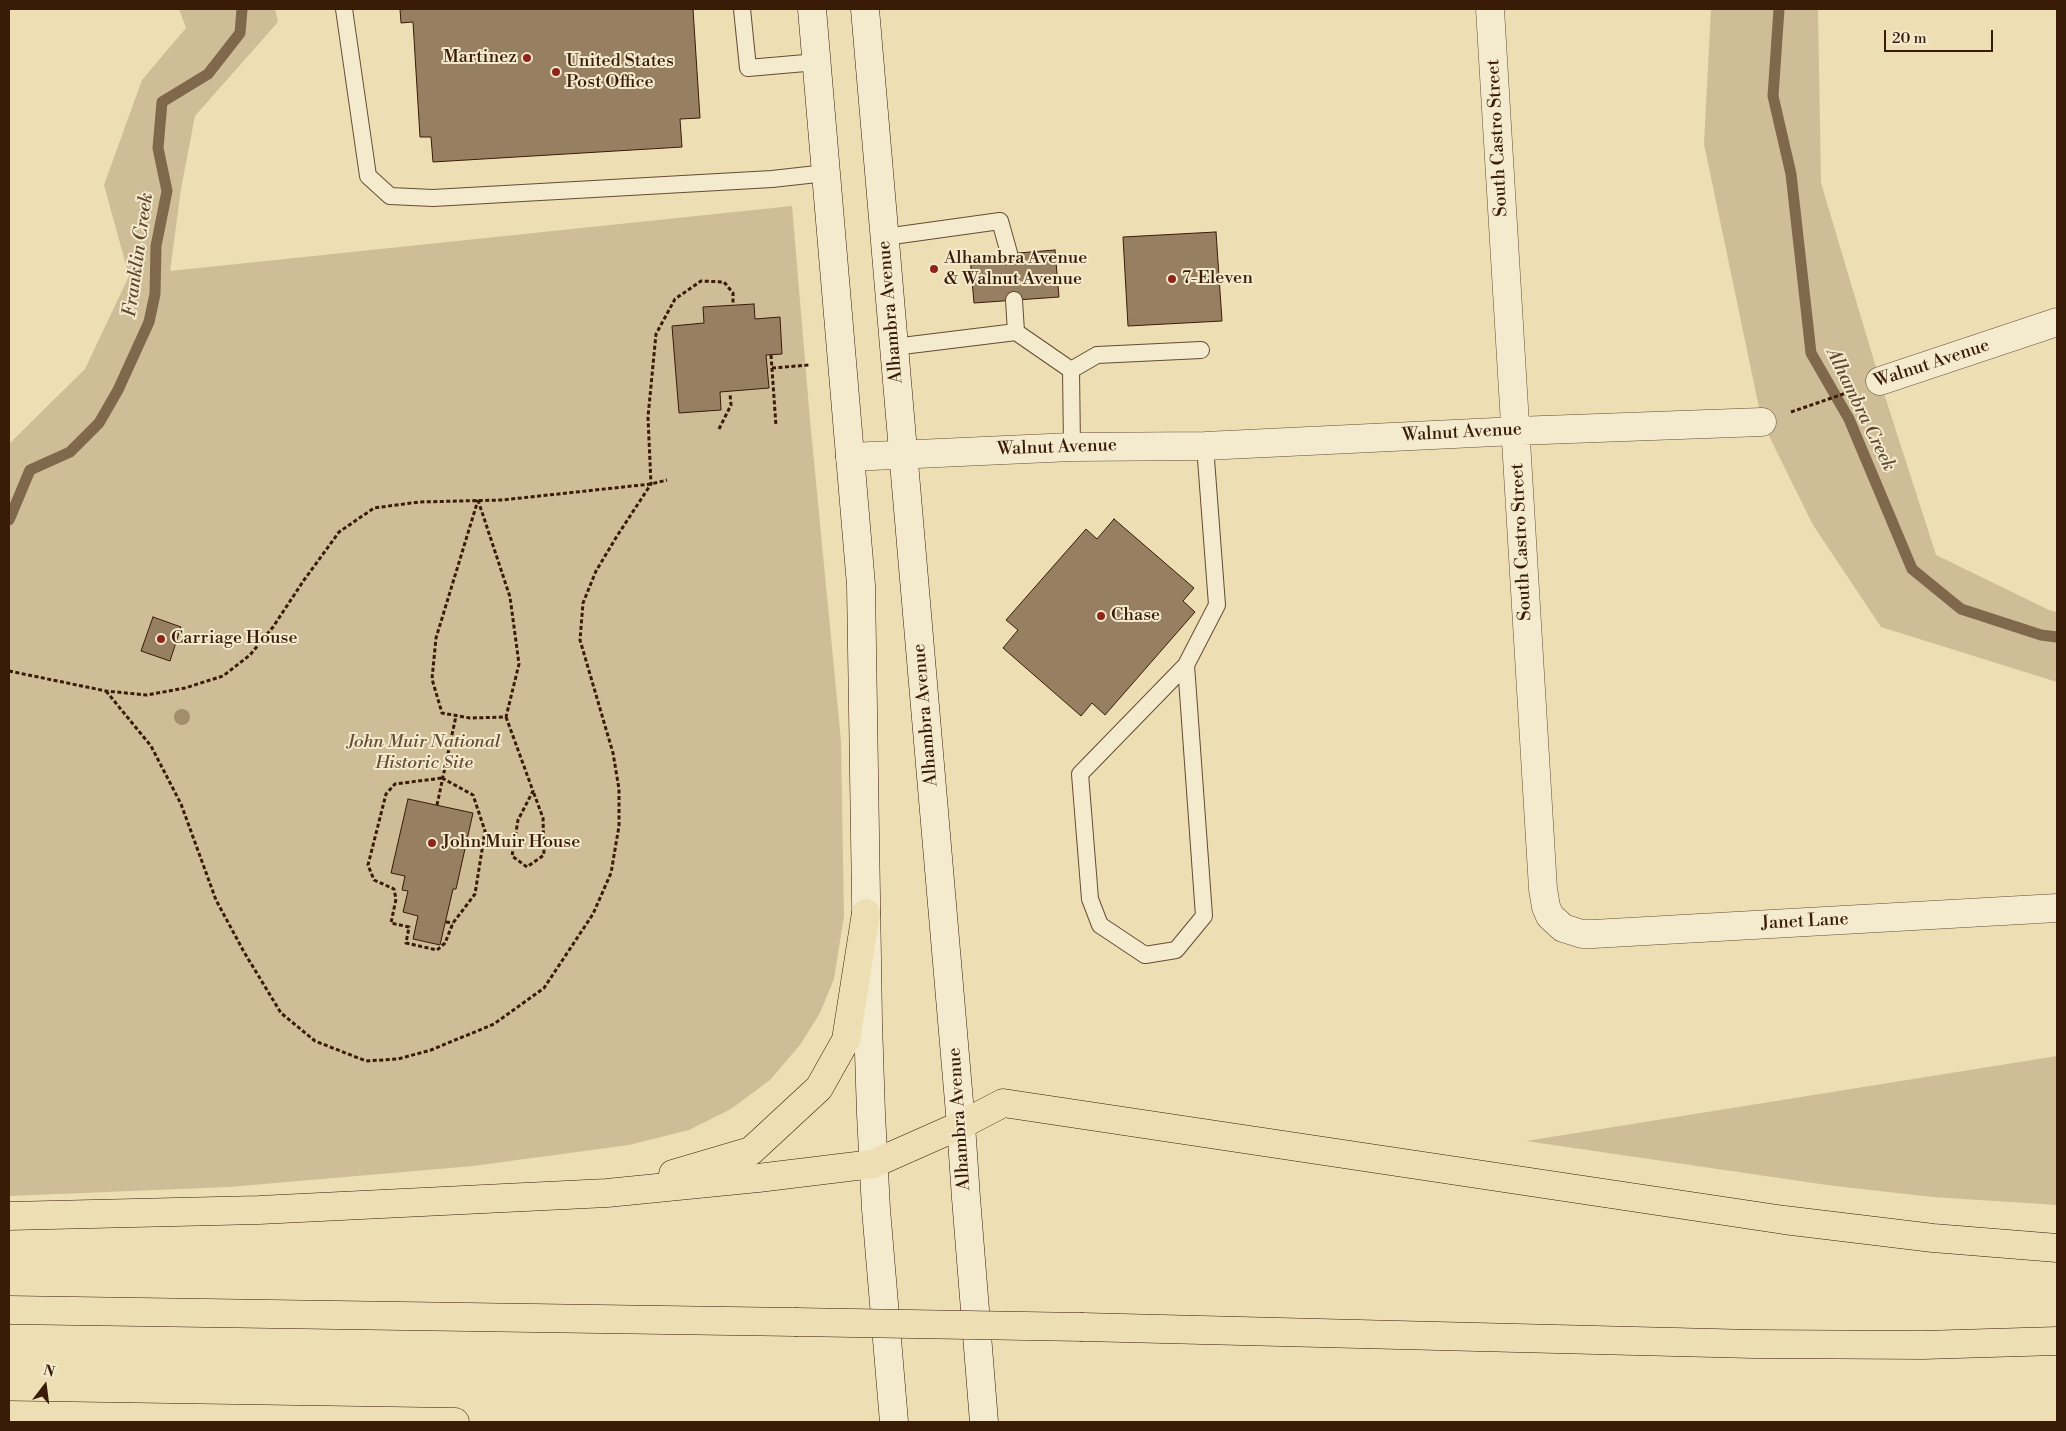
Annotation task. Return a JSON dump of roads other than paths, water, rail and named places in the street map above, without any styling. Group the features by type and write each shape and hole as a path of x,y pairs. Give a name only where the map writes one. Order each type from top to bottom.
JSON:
{"highway":[{"path":"607,1193 750,1151 819,1088 846,1040 866,913"},
{"path":"9,1216 259,1210 607,1193 873,1164 961,1125 1003,1103 1784,1220 1933,1238 2057,1248"},
{"path":"9,1310 1083,1327 1753,1344 1923,1345 2057,1342"},
{"path":"9,1415 455,1422"}],"main road":[{"path":"812,9 861,585 864,656 866,913 873,1164 894,1422"},
{"name":"Alhambra Avenue","path":"865,9 961,1125 984,1422"},
{"name":"South Castro Street","path":"1490,9 1544,889 1546,907 1556,923"},
{"name":"Walnut Avenue","path":"1880,381 2057,322"},
{"name":"Walnut Avenue","path":"850,457 1072,446 1205,446 1516,431 1762,422"},
{"name":"Janet Lane","path":"1556,923 1572,932 1593,934 2057,908"}],"lane":[{"path":"344,9 368,176 390,196 443,198 772,179 826,173"},
{"path":"742,9 748,68 817,62"},
{"path":"885,237 1000,221 1008,253"},
{"path":"1014,300 1016,332"},
{"path":"894,347 1016,332 1071,370"},
{"path":"1071,370 1097,355 1201,350"},
{"path":"1071,370 1072,446"},
{"path":"1186,665 1204,916 1176,950 1145,954 1100,924 1090,899 1080,774 1186,665 1217,605 1205,446"}],"waterway":[{"name":"Franklin Creek","path":"9,520 30,470 70,452 99,423 118,390 149,322 155,294 156,246 167,191 158,148 162,102 208,74 240,33 242,9"},
{"name":"Alhambra Creek","path":"1779,9 1773,96 1791,174 1811,353 1849,419 1912,569 1961,609 2041,635 2057,637"}],"place":[{"name":"Martinez","path":"527,58"},
{"name":"United States Post Office","path":"556,72"},
{"name":"Alhambra Avenue & Walnut Avenue","path":"934,269"},
{"name":"7-Eleven","path":"1172,279"},
{"name":"Chase","path":"1101,616"},
{"name":"Carriage House","path":"161,639"},
{"name":"John Muir House","path":"432,843"}],"park label":[{"name":"John Muir National Historic Site","path":"424,753"}]}
